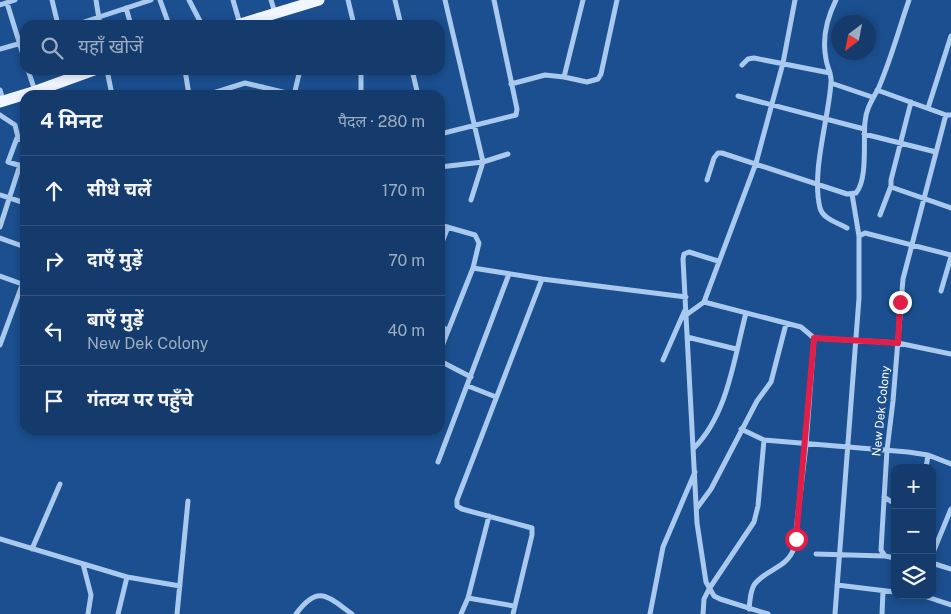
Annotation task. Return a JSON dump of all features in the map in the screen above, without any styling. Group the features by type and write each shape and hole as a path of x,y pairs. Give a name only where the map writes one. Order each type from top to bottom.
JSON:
{"main road":[{"path":"255,20 314,1"},
{"path":"40,90 67,75"},
{"path":"1,97 20,94"}],"street":[{"path":"0,5 15,0"},
{"path":"52,0 57,20"},
{"path":"96,0 99,20"},
{"path":"89,20 126,8 137,2 150,0"},
{"path":"160,0 167,20"},
{"path":"189,0 199,20"},
{"path":"233,0 237,20"},
{"path":"271,0 275,14"},
{"path":"348,0 353,20"},
{"path":"395,0 400,20"},
{"path":"444,0 482,162 471,200"},
{"path":"445,133 516,115 512,84 494,0"},
{"path":"564,76 584,0"},
{"path":"512,84 545,75 564,76 587,82 598,79 601,74 617,0"},
{"path":"686,315 704,302 756,163 782,65 794,0"},
{"path":"836,0 826,29 826,57 831,83 824,119 819,184 820,208 824,215 847,228"},
{"path":"852,194 858,190 863,172 864,132 872,97 877,90 909,0"},
{"path":"7,3 20,38"},
{"path":"126,8 130,20"},
{"path":"928,108 951,36"},
{"path":"0,49 20,44"},
{"path":"742,65 751,58 830,73"},
{"path":"30,75 35,90"},
{"path":"108,75 111,90"},
{"path":"186,75 188,90"},
{"path":"295,90 299,75"},
{"path":"362,75 362,90"},
{"path":"413,75 417,90"},
{"path":"831,83 872,97"},
{"path":"221,90 238,84 275,90"},
{"path":"877,90 949,115"},
{"path":"738,96 936,152"},
{"path":"880,215 891,186 911,102"},
{"path":"0,115 15,125 18,137 8,162 20,165"},
{"name":"New Dek Colony","path":"885,556 880,550 900,302 911,244 936,152 949,115"},
{"path":"707,180 714,158 718,153 727,153 852,194"},
{"path":"445,166 482,162 508,154"},
{"path":"0,227 20,173"},
{"path":"891,186 894,190 951,208"},
{"path":"835,614 860,282 859,236 852,194"},
{"path":"0,195 20,202"},
{"path":"445,226 470,233 478,239 479,248 445,338"},
{"path":"445,234 448,227"},
{"path":"859,236 864,233 951,256 941,291"},
{"path":"0,238 20,245"},
{"path":"718,261 689,252 684,254 696,509 709,589 720,599 768,614"},
{"path":"473,268 542,280 686,297"},
{"path":"438,462 509,274"},
{"path":"0,276 20,283"},
{"path":"512,614 533,531 530,526 462,509 456,503 542,280"},
{"path":"0,345 20,290"},
{"path":"704,302 806,329 814,338 898,343 951,354"},
{"path":"663,360 686,308"},
{"path":"694,448 706,434 719,410 746,313"},
{"path":"696,509 711,489 757,401 771,382 786,324"},
{"path":"687,338 736,349"},
{"path":"749,609 751,592 756,583 783,565 792,556 796,539 806,445 814,338"},
{"path":"445,364 471,377"},
{"path":"468,386 496,398"},
{"path":"742,430 764,440 928,455 951,464"},
{"path":"703,614 704,599 709,589 754,522 758,506 764,440"},
{"path":"927,464 928,455"},
{"path":"650,614 662,547 695,471"},
{"path":"32,549 60,484"},
{"path":"884,497 891,501"},
{"path":"177,614 188,501"},
{"path":"936,543 951,509"},
{"path":"462,614 468,598 489,516"},
{"path":"0,539 126,577 180,586"},
{"path":"816,554 891,557"},
{"path":"83,564 91,595 88,614"},
{"path":"936,564 951,569"},
{"path":"118,614 126,577"},
{"path":"837,585 891,592"},
{"path":"882,614 883,591"},
{"path":"296,614 310,597 320,595 332,599 352,614"},
{"path":"468,598 514,606"},
{"path":"934,599 951,604"},
{"path":"737,614 739,606"}],"route":[{"path":"796,539 806,445 814,338 898,343 900,302"}]}
